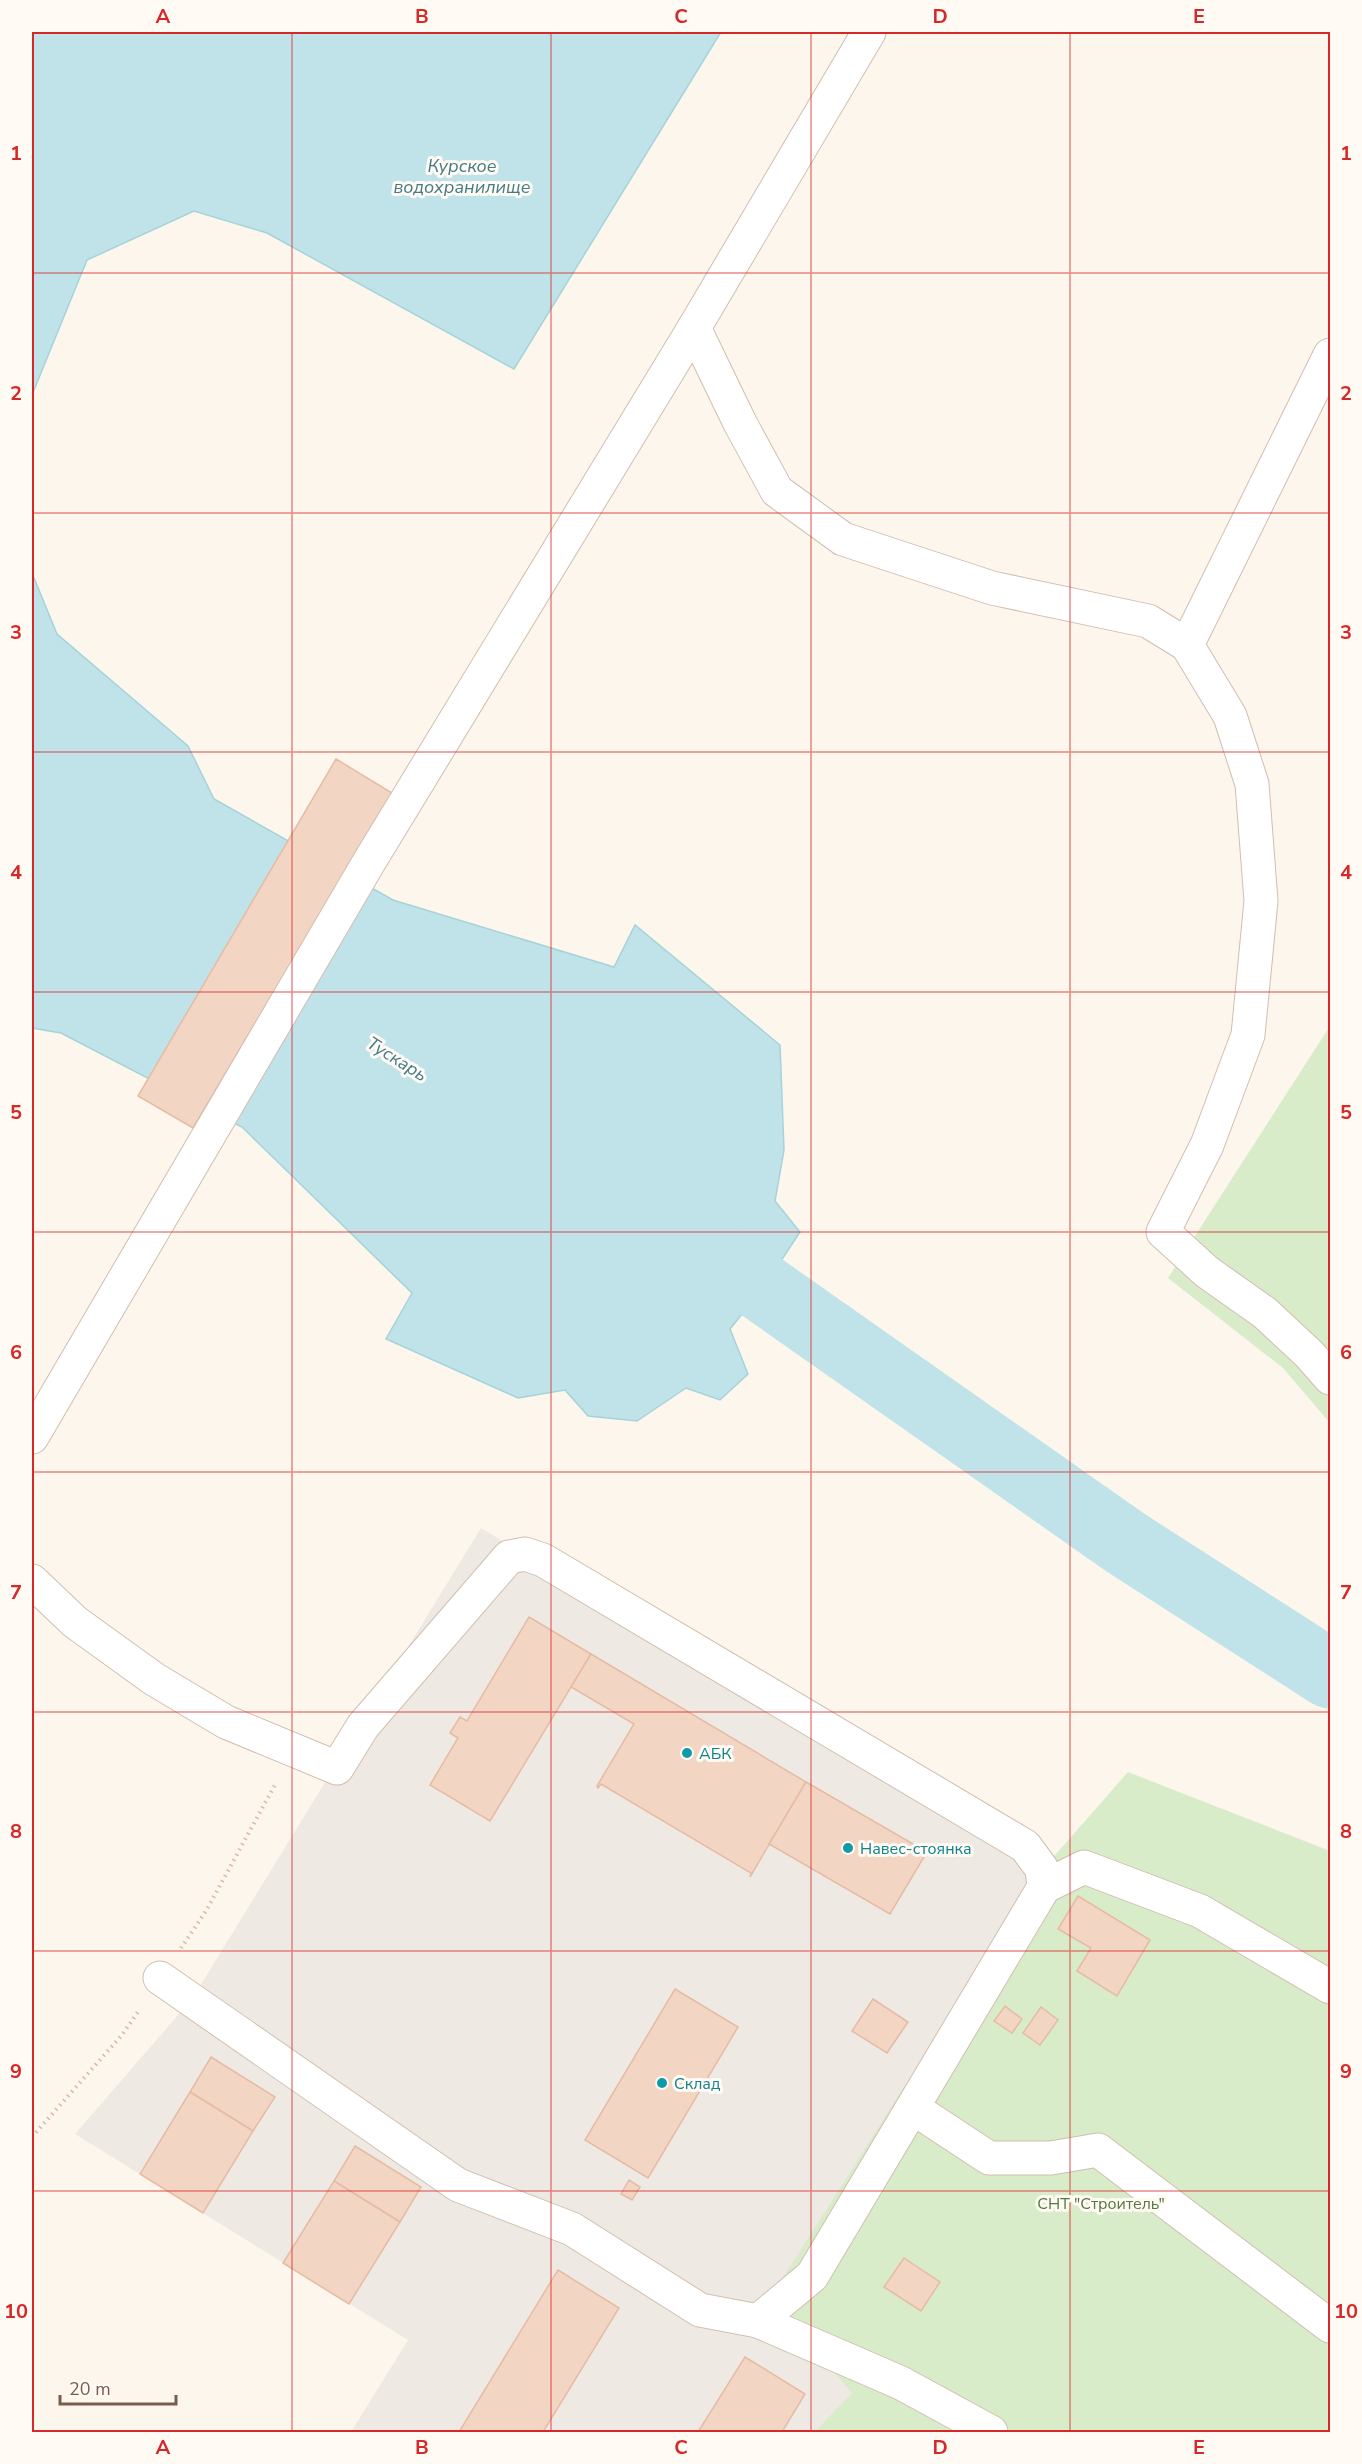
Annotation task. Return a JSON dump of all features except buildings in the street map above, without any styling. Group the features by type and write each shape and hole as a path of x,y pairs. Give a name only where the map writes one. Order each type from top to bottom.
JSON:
{"street":[{"path":"32,1437 369,862 694,328 869,32"},
{"path":"694,328 740,423 777,491 843,539 992,588 1148,621 1186,645 1230,716 1252,784 1261,901 1248,1035 1207,1145 1163,1232 1207,1272 1265,1313 1309,1354 1330,1378"},
{"path":"1186,645 1330,355"},
{"path":"32,1581 75,1622 163,1684 226,1722 337,1768 363,1726 509,1557 525,1554 543,1560 1025,1846 1042,1869 1044,1887"},
{"path":"758,2321 812,2276 1044,1887 1084,1867 1200,1911 1330,1987"},
{"path":"160,1978 458,2185 572,2229 700,2310 758,2321 901,2383 991,2433"},
{"path":"912,2108 989,2158 1051,2158 1098,2150 1330,2326"}],"shaded area":[{"path":"481,1528 1042,1870 852,2393 814,2432 351,2432 408,2340 75,2134 192,1999"}],"green space":[{"path":"1330,1026 1330,1423 1283,1368 1168,1278"},
{"name":"СНТ \"Строитель\"","path":"1128,1772 1330,1851 1330,2432 814,2432 852,2393 770,2298 1042,1870"}],"water":[{"name":"Курское водохранилище","path":"32,32 721,32 514,369 267,233 194,211 87,260 32,395"},
{"name":"Тускарь","path":"32,573 57,634 188,746 214,799 393,900 614,967 635,925 780,1045 784,1150 775,1201 800,1232 763,1288 730,1329 748,1374 720,1400 686,1388 637,1421 588,1416 565,1390 518,1398 386,1339 412,1293 242,1127 61,1033 32,1028"}],"waterway":[{"path":"683,1238 763,1288 1126,1543 1330,1674"}],"place":[{"name":"АБК","path":"687,1753"},
{"name":"Навес-стоянка","path":"848,1848"},
{"name":"Склад","path":"662,2083"}]}
